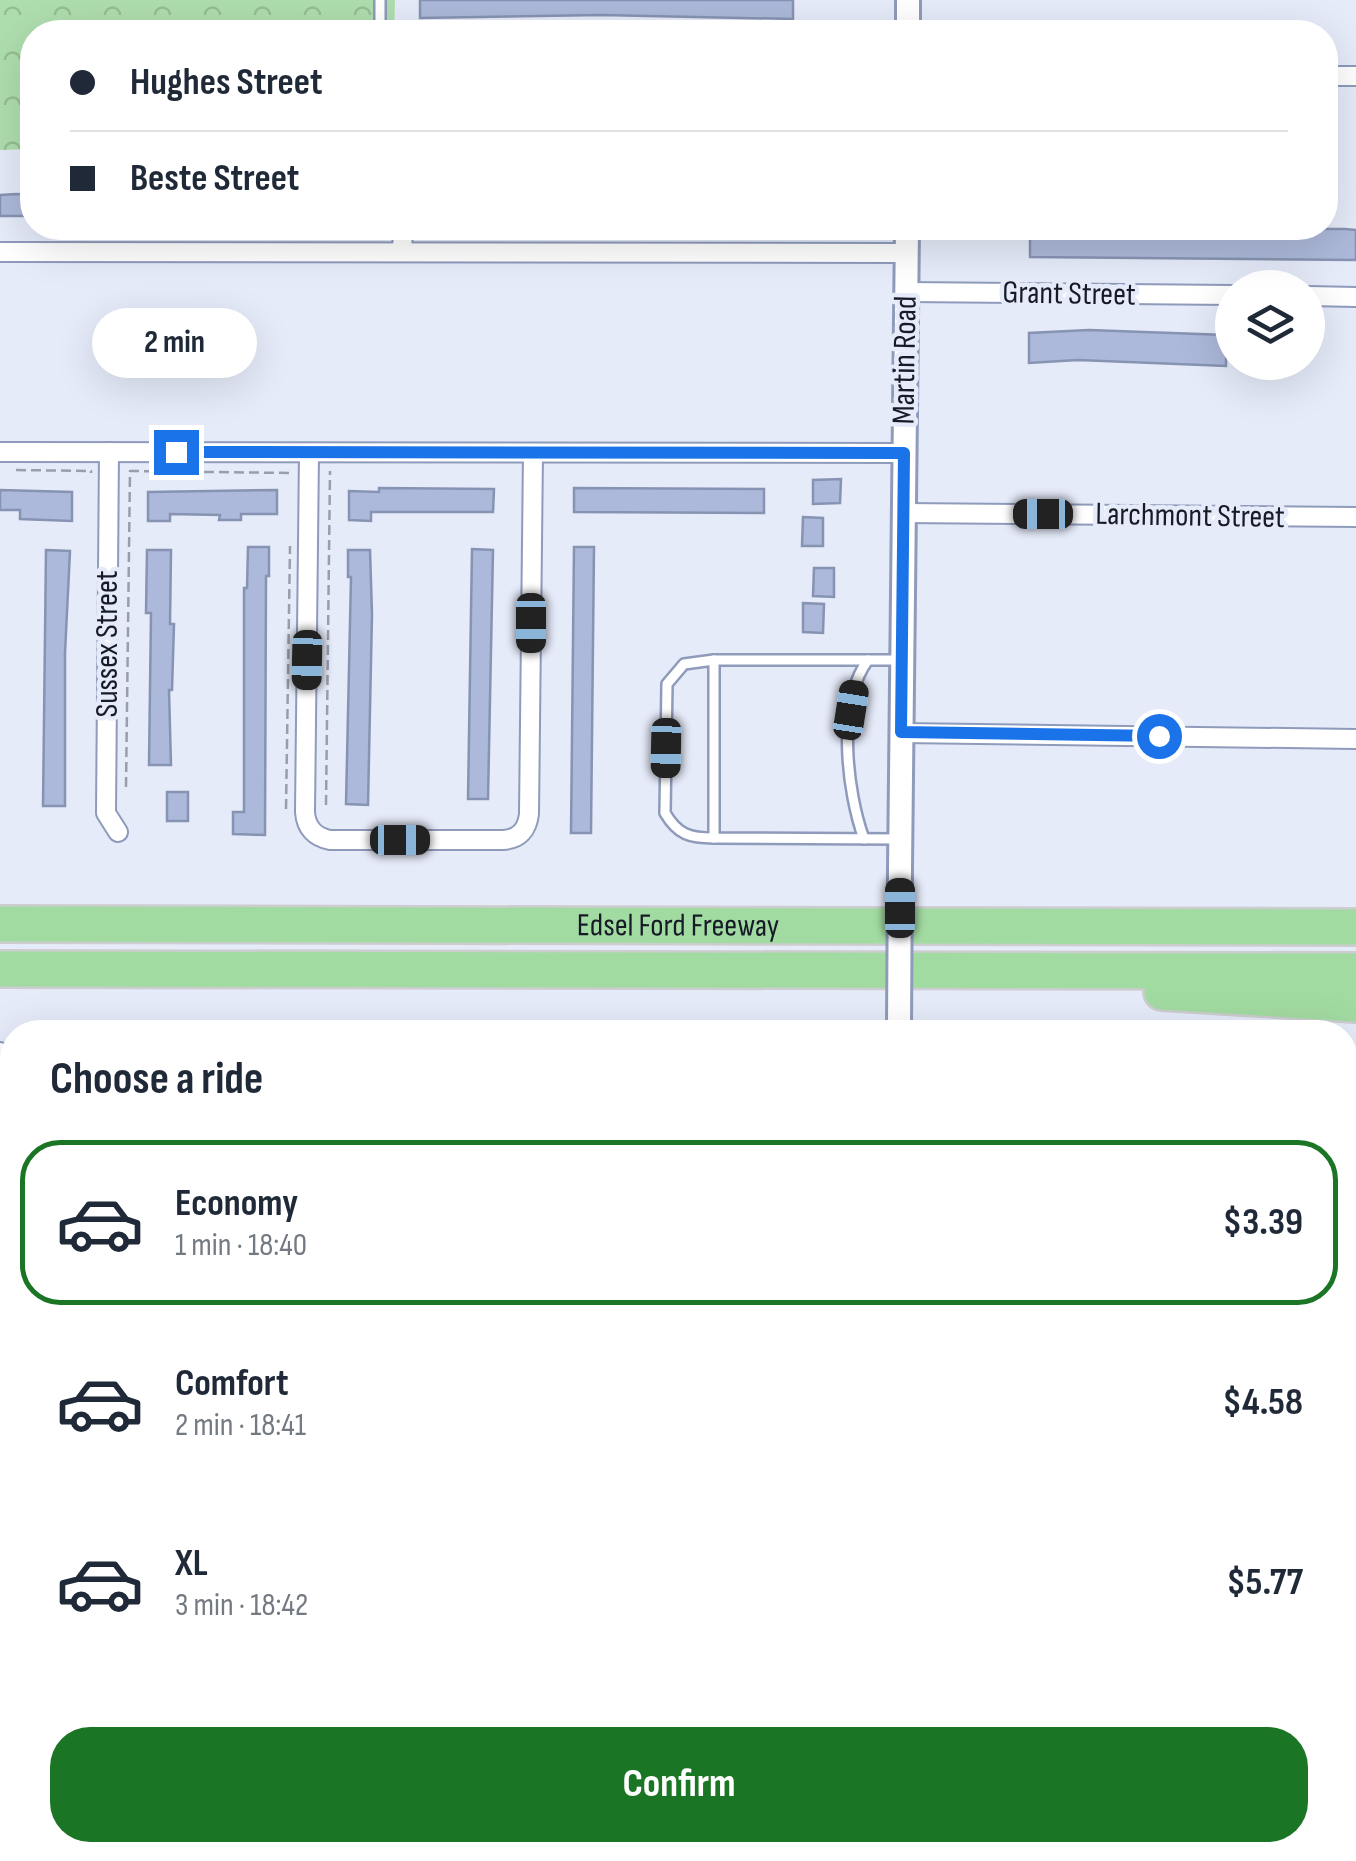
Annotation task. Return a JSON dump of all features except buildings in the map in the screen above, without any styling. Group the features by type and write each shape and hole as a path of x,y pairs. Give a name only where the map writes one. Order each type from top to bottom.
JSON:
{"highway":[{"name":"Edsel Ford Freeway","path":"0,924 1356,927"},
{"name":"Edsel Ford Freeway","path":"0,968 1356,971"},
{"path":"962,970 1125,990 1356,1004"}],"street":[{"path":"402,240 402,252"},
{"name":"Martin Road","path":"900,1020 907,240"},
{"path":"0,252 906,253"},
{"name":"Grant Street","path":"906,292 1215,296"},
{"path":"1325,296 1356,297"},
{"path":"0,452 904,453"},
{"name":"Sussex Street","path":"109,452 106,813 118,832"},
{"path":"309,452 305,812 313,833 330,840 503,840 525,829 529,814 533,453"},
{"name":"Larchmont Street","path":"904,513 1356,518"},
{"path":"901,732 1356,739"}],"lane":[{"path":"900,840 689,838 672,825 665,813 667,684 684,664 714,660 902,660"},
{"path":"714,660 714,838"},
{"path":"864,839 850,793 848,762 855,684 868,660"}],"path":[{"path":"0,470 91,471"},
{"path":"326,806 330,470"},
{"path":"126,787 130,471 291,471"},
{"path":"286,809 290,530"}],"green space":[{"path":"0,0 395,0 394,20 20,20 20,149 0,150"}],"route":[{"path":"176,452 904,453 901,732 1159,736"}]}
